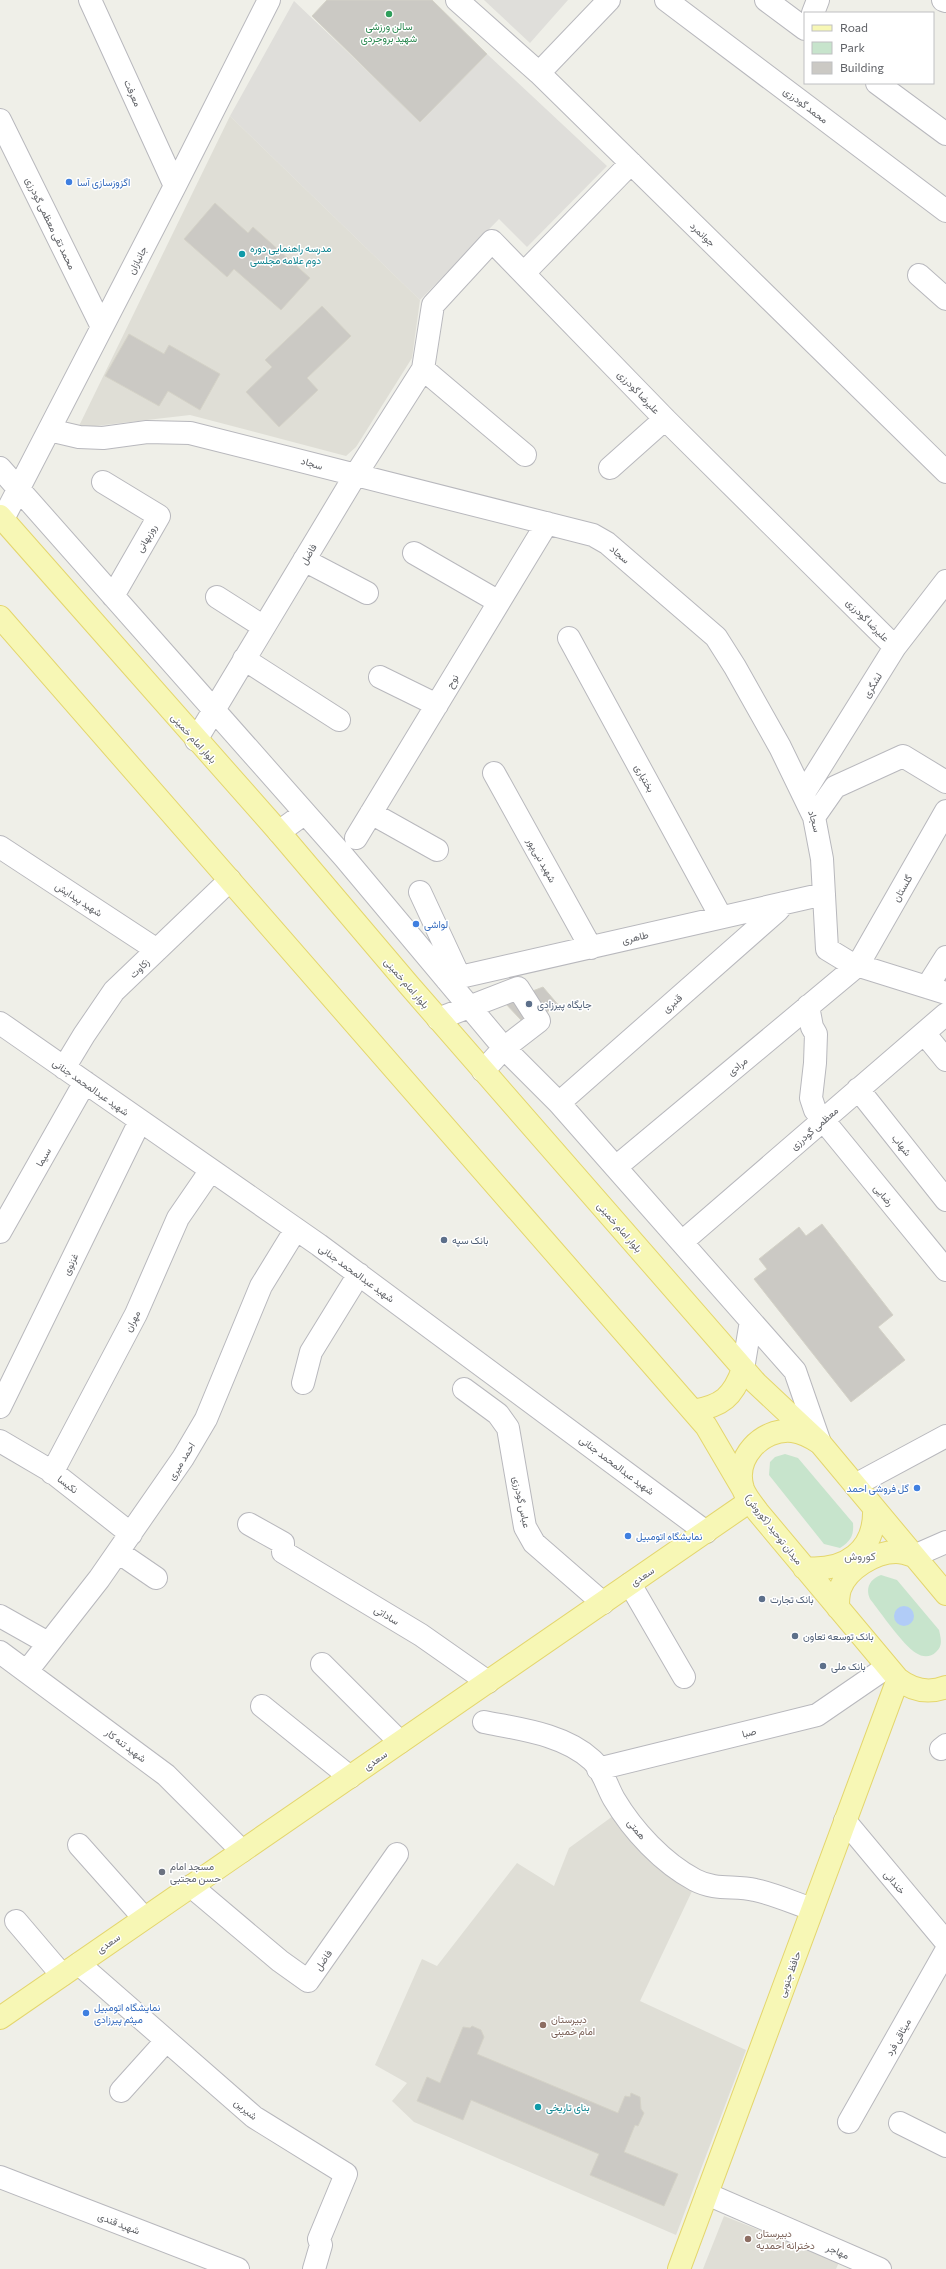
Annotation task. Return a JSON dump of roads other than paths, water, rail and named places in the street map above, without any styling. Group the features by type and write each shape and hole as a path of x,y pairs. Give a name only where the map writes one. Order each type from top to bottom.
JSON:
{"main road":[{"name":"بلوار امام خمینی","path":"1,517 196,740 279,832 438,1019 743,1369 820,1444"},
{"path":"0,617 706,1426 747,1495"},
{"path":"693,1411 714,1407 728,1397 736,1386 743,1369"},
{"name":"میدان توحید (کوروش)","path":"946,1594 820,1444 808,1435 793,1431 778,1431 764,1437 752,1446 745,1459 742,1474 747,1495 804,1568 892,1673 908,1687 923,1691 946,1688"},
{"name":"سعدی","path":"0,2018 706,1532 747,1495"},
{"path":"804,1568 828,1569 855,1555 866,1544 873,1531 874,1508"},
{"path":"838,1608 842,1583 861,1564 889,1552 898,1552 914,1556"},
{"name":"حافظ جنوبی","path":"679,2269 845,1821 892,1673"}],"street":[{"name":"معرفت","path":"90,0 175,186"},
{"name":"جانبازان","path":"1,517 49,430 175,186 268,0"},
{"name":"جوانمرد","path":"457,0 539,73 946,472"},
{"path":"539,73 609,0"},
{"name":"محمد گودرزی","path":"666,0 946,211"},
{"path":"766,0 804,28"},
{"path":"813,12 818,0"},
{"path":"878,84 946,134"},
{"name":"محمد تقی معظمی گودرزی","path":"0,120 102,327"},
{"path":"524,273 631,163"},
{"name":"علیرضا گودرزی","path":"423,369 433,305 492,241 665,419 895,647"},
{"path":"919,275 946,299"},
{"path":"423,369 525,455"},
{"name":"فاضل","path":"196,740 213,709 356,474 423,369"},
{"path":"610,468 665,419"},
{"name":"سجاد","path":"49,430 79,437 103,438 147,432 190,433 593,535 607,543 716,637 735,667 804,793 814,817 819,838 827,949 850,963 936,990"},
{"path":"0,468 454,979"},
{"name":"روزبهانی","path":"103,482 159,516 113,596"},
{"name":"نوح","path":"356,838 547,523"},
{"path":"414,553 499,602"},
{"path":"304,560 367,593"},
{"name":"لشگری","path":"804,793 895,647 946,581"},
{"path":"217,597 264,627"},
{"name":"بختیاری","path":"569,638 721,917"},
{"path":"244,659 339,720"},
{"path":"380,677 437,705"},
{"path":"814,817 835,786 903,756 946,782"},
{"name":"شهید نبی‌پور","path":"494,773 591,948"},
{"name":"گلستان","path":"858,965 946,811"},
{"path":"279,832 305,813"},
{"path":"371,813 437,850"},
{"name":"شهید پیدایش","path":"0,847 157,950"},
{"name":"زکاوت","path":"64,1068 84,1035 114,992 230,880"},
{"path":"420,892 454,979 469,1006 504,1048 559,1102 795,1371 820,1444"},
{"name":"طاهری","path":"454,979 824,894"},
{"name":"قنبری","path":"559,1102 777,911 784,903"},
{"path":"936,990 946,956"},
{"name":"مرادی","path":"616,1167 858,965"},
{"path":"438,1019 518,988 539,1020 504,1048 483,1071"},
{"name":"رضایی","path":"808,1006 812,1027 816,1034 815,1063 811,1098 822,1120 946,1270"},
{"name":"معظمی گودرزی","path":"682,1242 946,1014"},
{"name":"شهید عبدالمحمد جنانی","path":"0,1023 359,1274 706,1532"},
{"path":"924,1033 946,1060"},
{"name":"سیما","path":"0,1232 85,1082"},
{"name":"شهاب","path":"858,1089 946,1200"},
{"name":"غزنوی","path":"0,1407 140,1121"},
{"name":"مهران","path":"52,1473 136,1314 178,1218 211,1170"},
{"name":"احمد میری","path":"27,1670 118,1552 183,1458 206,1419 261,1286 296,1229"},
{"path":"303,1383 311,1352 359,1274"},
{"path":"743,1369 751,1321"},
{"name":"عباس گودرزی","path":"464,1389 498,1414 508,1428 525,1527 534,1543 603,1602"},
{"path":"855,1485 946,1436"},
{"name":"نکیسا","path":"0,1441 52,1473 131,1534"},
{"name":"ساداتی","path":"249,1524 283,1543 283,1552 421,1635 488,1682"},
{"path":"914,1556 946,1542"},
{"path":"118,1552 156,1578"},
{"path":"630,1584 684,1677"},
{"path":"0,1616 48,1643"},
{"name":"شهید تنه کار","path":"0,1652 27,1670 166,1775 242,1851"},
{"path":"322,1664 400,1742"},
{"name":"صبا","path":"598,1769 817,1715 892,1673"},
{"path":"262,1706 350,1777"},
{"name":"همتی","path":"484,1722 550,1737 576,1749 592,1760 614,1800 651,1846 696,1881 725,1889 754,1889 812,1909"},
{"name":"خندانی","path":"845,1821 946,1942"},
{"path":"79,1845 144,1918"},
{"name":"فاضل","path":"191,1886 280,1961 308,1981 397,1854"},
{"name":"شیرین","path":"16,1921 70,1969 166,2041 254,2117 346,2174 319,2239 321,2245 314,2269"},
{"name":"میثاقی فرد","path":"850,2122 946,1951"},
{"path":"121,2091 166,2041"},
{"path":"900,2124 946,2146"},
{"name":"شهید قندی","path":"0,2177 238,2269"},
{"name":"مهاجر","path":"707,2194 880,2269"}],"water":[{"path":"900,1606 908,1606 914,1612 914,1620 908,1626 900,1626 894,1620 894,1612"}],"place":[{"name":"سالن ورزشی شهید بروجردی","path":"389,14"},
{"name":"اگزوزسازی آسا","path":"69,182"},
{"name":"مدرسه راهنمایی دوره دوم علامه مجلسی","path":"242,254"},
{"name":"لواشی","path":"416,924"},
{"name":"جایگاه پیرزادی","path":"529,1004"},
{"name":"بانک سپه","path":"444,1240"},
{"name":"گل فروشی احمد","path":"917,1488"},
{"name":"نمایشگاه اتومبیل","path":"628,1536"},
{"name":"بانک تجارت","path":"762,1599"},
{"name":"بانک توسعه تعاون","path":"795,1636"},
{"name":"بانک ملی","path":"823,1666"},
{"name":"مسجد امام حسن مجتبی","path":"162,1872"},
{"name":"نمایشگاه اتومبیل میثم پیرزادی","path":"86,2013"},
{"name":"دبیرستان امام خمینی","path":"543,2025"},
{"name":"بنای تاریخی","path":"538,2107"},
{"name":"دبیرستان دخترانه احمدیه","path":"748,2239"}],"district":[{"name":"کوروش","path":"860,1556"}]}
